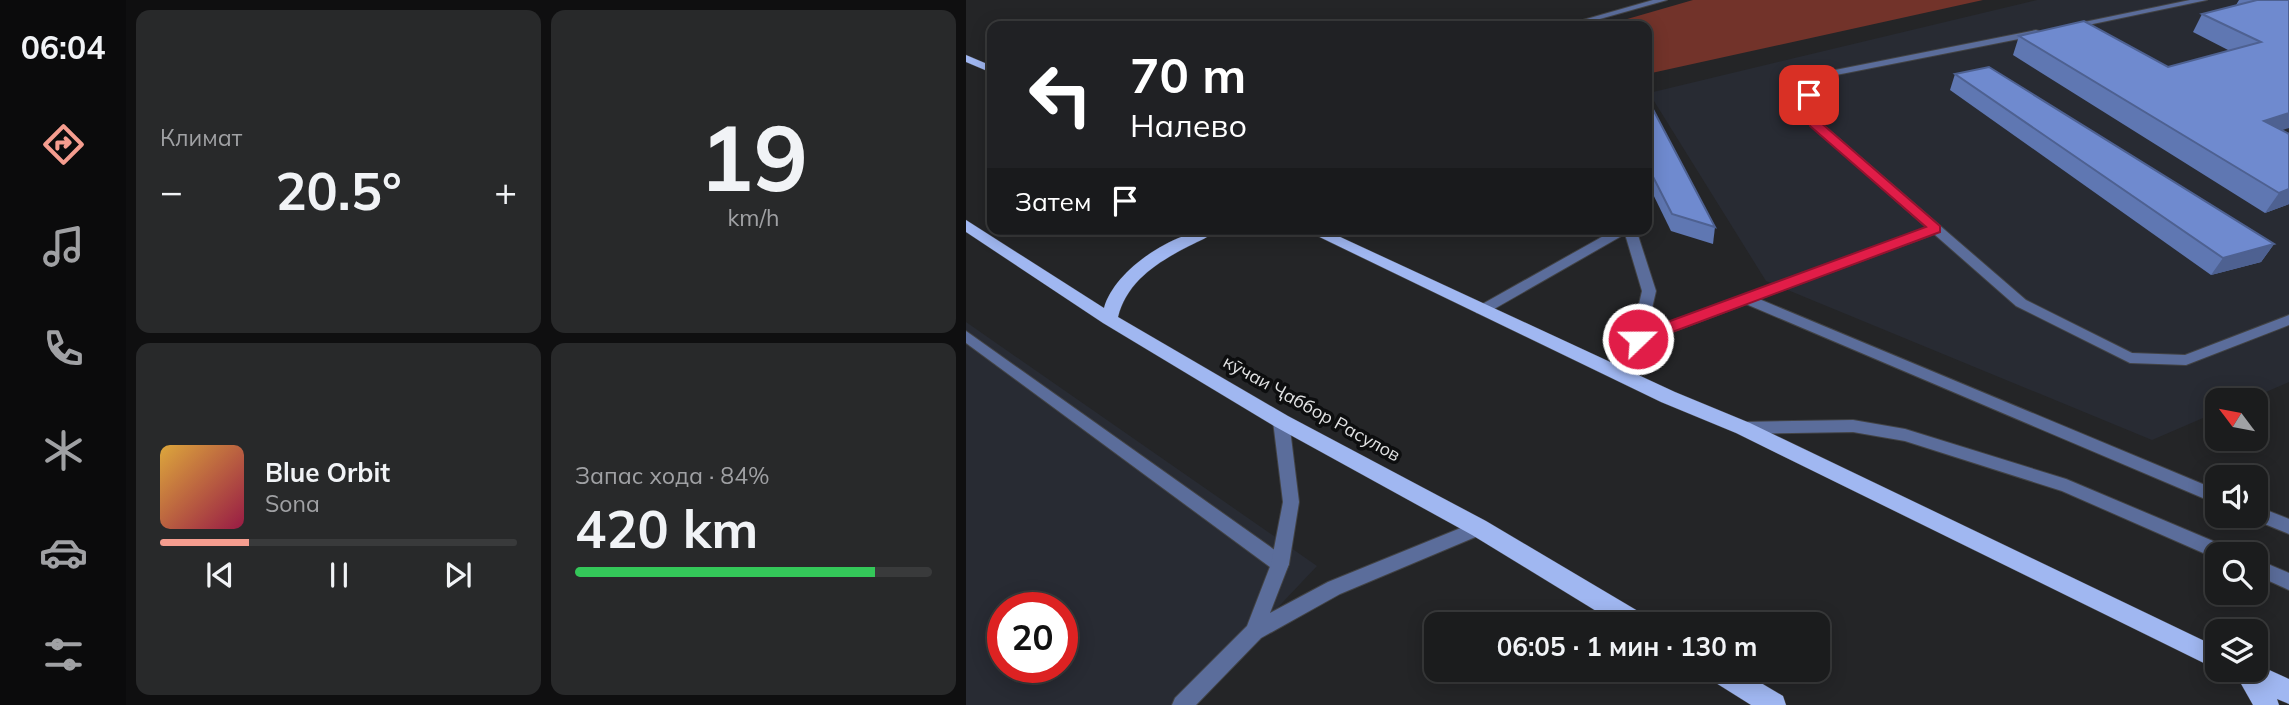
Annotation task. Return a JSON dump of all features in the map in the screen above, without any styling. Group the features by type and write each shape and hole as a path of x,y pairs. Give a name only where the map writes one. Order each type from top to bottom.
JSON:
{"main road":[{"path":"966,58 987,68"},
{"name":"кӯчаи Ҷаббор Расулов","path":"966,225 1109,319 1281,421 1479,528 1618,612"},
{"path":"1109,319 1111,301 1132,276 1173,247 1198,235"},
{"path":"1323,235 1742,428 2205,653"},
{"path":"1736,682 1773,705"},
{"path":"2252,682 2267,705"},
{"path":"2267,682 2289,692"}],"street":[{"path":"1585,21 1663,0"},
{"path":"2158,9 2169,0"},
{"path":"2203,0 1828,74 1809,95 1815,123 2021,303 2130,358 2186,360 2289,320"},
{"path":"1638,339 1935,229"},
{"path":"1482,310 1617,235"},
{"path":"1618,373 1638,339 1649,291 1630,235"},
{"path":"1746,299 2205,492"},
{"path":"966,336 1280,564"},
{"path":"1254,632 1280,564 1291,502 1281,421"},
{"path":"1742,428 1853,426 1905,435 2066,486 2205,546"},
{"path":"2268,518 2289,527"},
{"path":"1182,705 1254,632 1334,588 1479,528"},
{"path":"2268,573 2289,582"}],"shaded area":[{"path":"1693,0 1983,0 1652,73 1652,21 1620,21"},
{"path":"2037,0 2289,0 2289,382 2268,391 2268,388 2205,388 2205,417 2152,440 1766,281 1652,98 1652,92"},
{"path":"966,322 1317,566 1186,705 966,705"}],"building":[{"path":"2257,0 2289,0 2289,113 2264,121 2289,134 2289,189 2279,193 2019,36 2084,21 2168,67 2261,42 2202,14"},
{"path":"1989,67 2274,244 2223,258 1955,74"},
{"path":"1652,107 1715,227 1672,214 1652,175"}],"route":[{"path":"1638,339 1935,229 1815,123 1809,95"}]}
